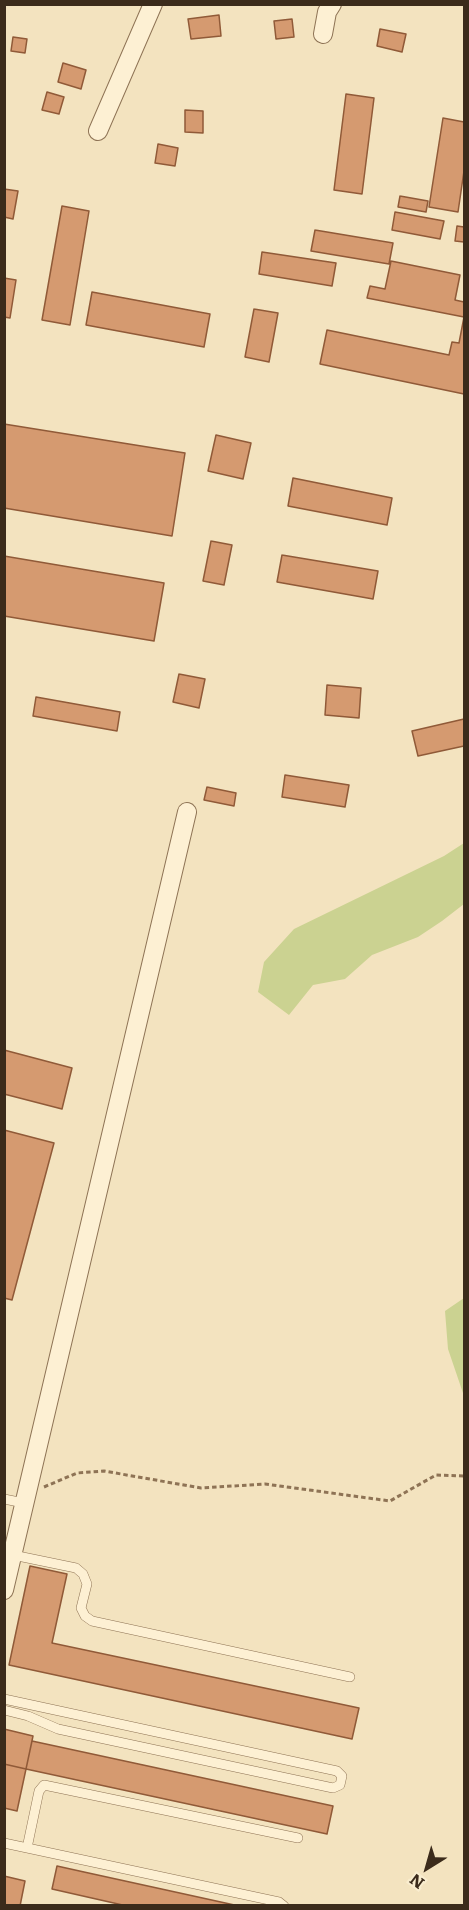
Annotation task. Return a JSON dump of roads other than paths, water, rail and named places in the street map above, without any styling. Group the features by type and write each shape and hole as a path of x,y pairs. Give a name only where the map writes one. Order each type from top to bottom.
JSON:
{"street":[{"path":"98,131 153,4"},
{"path":"323,34 327,12 332,4"},
{"path":"5,1585 187,812"}],"lane":[{"path":"4,1499 25,1499"},
{"path":"12,1554 76,1568 83,1574 87,1584 81,1608 85,1616 92,1621 350,1677"},
{"path":"4,1699 337,1771 342,1776 340,1785 333,1788 58,1729 28,1716 4,1710"},
{"path":"27,1848 39,1791 44,1785 298,1838"},
{"path":"4,1843 279,1902 284,1905"}]}
